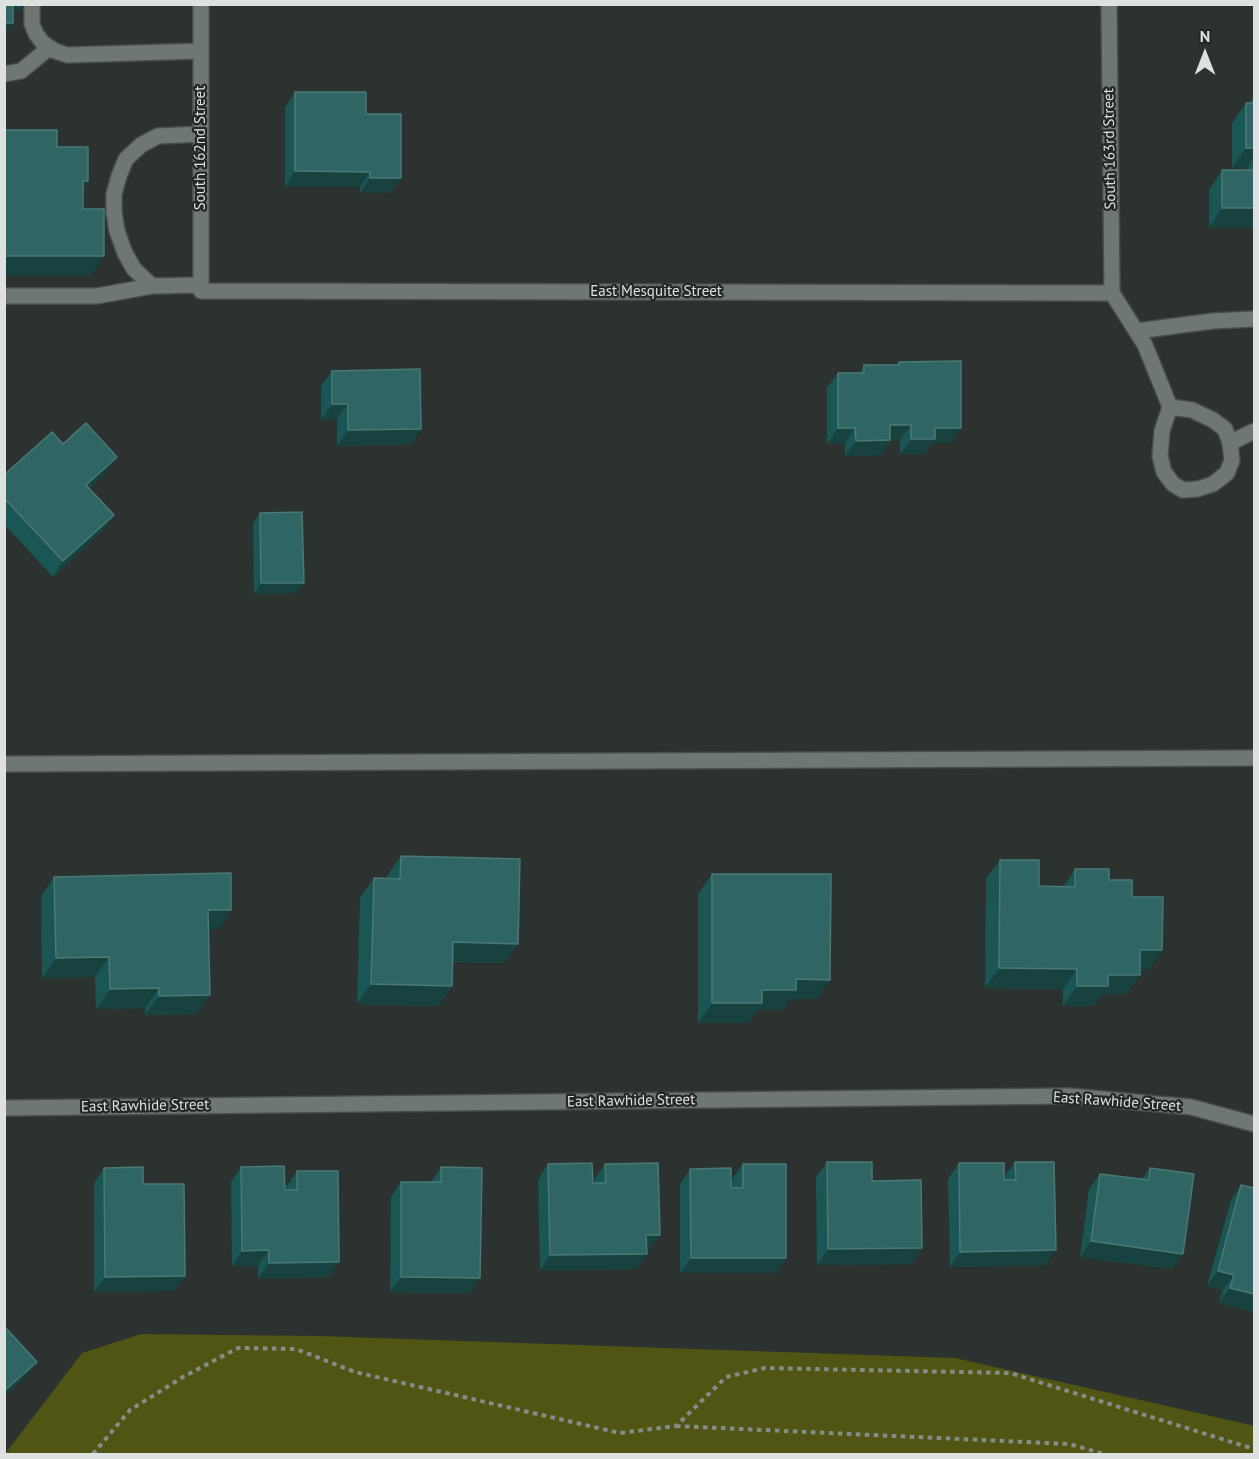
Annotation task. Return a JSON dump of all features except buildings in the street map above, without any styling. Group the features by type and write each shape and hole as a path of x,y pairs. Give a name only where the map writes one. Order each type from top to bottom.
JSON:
{"street":[{"path":"32,4 32,24 43,44 67,55 201,51"},
{"name":"South 162nd Street","path":"201,4 201,288"},
{"name":"South 163rd Street","path":"1109,4 1112,293"},
{"path":"4,74 21,71 49,48"},
{"path":"152,286 134,269 117,231 114,203 118,176 126,159 141,145 158,136 201,134"},
{"path":"4,296 97,296 152,286"},
{"name":"East Mesquite Street","path":"152,286 1112,293"},
{"path":"1112,293 1145,345 1170,407 1162,431 1160,456 1164,472 1173,484 1183,490 1198,489 1213,484 1227,473 1232,460 1225,429 1213,420 1192,410 1170,407"},
{"path":"1137,331 1213,321 1254,319"},
{"path":"1230,443 1254,431"},
{"path":"4,764 1254,758"},
{"name":"East Rawhide Street","path":"4,1108 1069,1096 1191,1107 1254,1124"}],"path":[{"path":"93,1455 130,1410 183,1377 238,1348 296,1349 355,1372 620,1432 676,1426 1069,1444 1104,1455"},
{"path":"676,1426 726,1377 765,1368 1010,1373 1254,1449"}],"green space":[{"path":"141,1334 319,1336 955,1358 1251,1425 1254,1427 1254,1454 5,1454 82,1353"}]}
